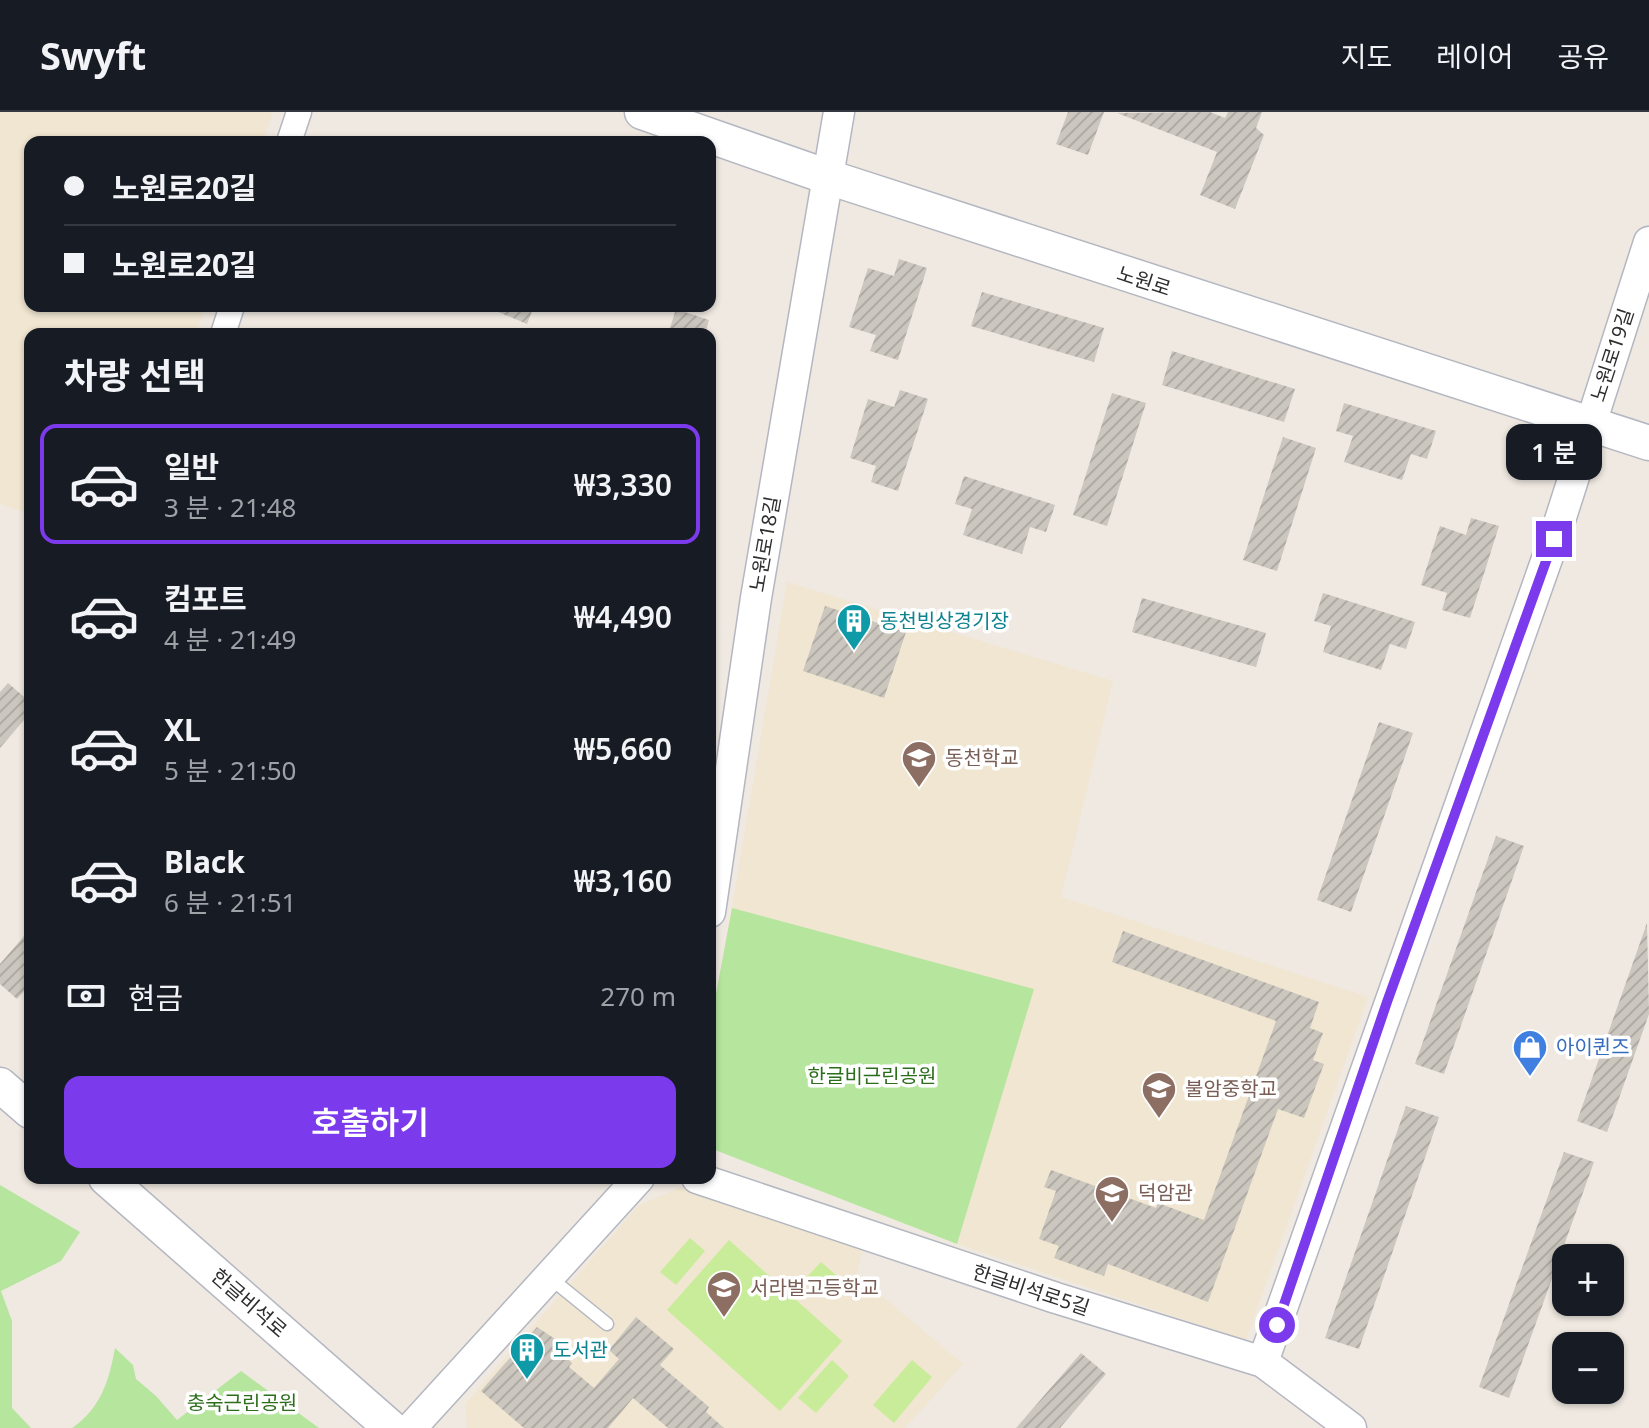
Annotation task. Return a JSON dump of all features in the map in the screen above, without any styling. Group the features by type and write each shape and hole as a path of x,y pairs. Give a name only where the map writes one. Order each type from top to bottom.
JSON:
{"main road":[{"name":"노원로","path":"642,112 711,136"},
{"name":"노원로","path":"716,138 1649,443"},
{"path":"0,1085 24,1106"},
{"name":"한글비석로","path":"113,1184 391,1428"}],"street":[{"path":"291,136 299,112"},
{"name":"노원로18길","path":"716,871 756,598 839,112"},
{"name":"노원로19길","path":"1263,1362 1293,1286 1387,1002 1554,539 1649,242"},
{"path":"411,1428 634,1184"},
{"name":"한글비석로5길","path":"715,1184 1056,1298 1263,1362 1351,1428"}],"lane":[{"path":"549,1277 607,1324"}],"shaded area":[{"path":"0,112 273,112 265,136 24,136 24,312 204,312 198,328 24,328 24,512 0,504"},
{"path":"787,582 1113,681 1061,897 1368,997 1246,1340 957,1244 1033,989 732,908"},
{"name":"서라벌고등학교","path":"681,1187 863,1245 857,1275 963,1364 905,1428 467,1428 465,1404 638,1206"}],"green space":[{"name":"한글비근린공원","path":"732,908 1034,989 957,1244 716,1150 716,994"},
{"path":"0,1185 80,1232 61,1261 1,1291 12,1321 12,1408 31,1428 0,1428"},
{"path":"690,1238 705,1251 676,1285 660,1272"},
{"path":"729,1240 842,1341 780,1411 667,1310"},
{"path":"821,1262 846,1284 832,1299 807,1277"},
{"name":"충숙근린공원","path":"115,1348 133,1365 136,1379 177,1420 241,1371 319,1428 72,1428 97,1403 110,1372"},
{"path":"832,1360 849,1376 816,1413 798,1398"},
{"path":"912,1360 932,1377 894,1423 873,1405"}],"building":[{"path":"1068,112 1104,112 1088,155 1056,144"},
{"path":"1210,112 1225,118 1228,112 1262,112 1256,128 1264,135 1235,209 1200,195 1217,152 1117,113"},
{"path":"899,259 927,268 898,360 870,351 876,335 849,327 868,268 894,276"},
{"path":"982,292 1104,328 1094,362 971,326"},
{"path":"498,312 532,312 527,324"},
{"path":"675,312 709,320 707,328 670,328"},
{"path":"1172,351 1295,389 1284,422 1162,385"},
{"path":"900,390 928,399 898,491 871,482 876,466 850,458 868,399 894,407"},
{"path":"1112,393 1146,403 1107,526 1073,515"},
{"path":"1344,403 1436,431 1427,459 1411,454 1402,480 1344,462 1353,436 1336,431"},
{"path":"1283,437 1316,448 1277,571 1243,560"},
{"path":"964,476 1055,505 1046,532 1030,527 1022,554 963,535 972,509 955,504"},
{"path":"1471,518 1499,526 1470,618 1442,610 1447,593 1421,585 1440,526 1466,535"},
{"path":"1323,593 1415,622 1406,649 1390,644 1381,670 1323,652 1331,626 1314,621"},
{"path":"1142,598 1266,633 1256,667 1132,632"},
{"name":"동천빙상경기장","path":"825,606 906,632 884,698 803,671"},
{"path":"8,683 24,697 24,720 0,748 0,692"},
{"path":"1379,722 1413,733 1351,912 1317,900"},
{"path":"1496,836 1524,846 1444,1074 1415,1064"},
{"path":"1647,923 1649,1014 1607,1132 1577,1121"},
{"path":"1123,931 1319,1002 1310,1028 1323,1033 1313,1060 1324,1064 1304,1118 1278,1109 1208,1302 1108,1264 1104,1276 1054,1258 1059,1246 1039,1239 1056,1191 1044,1187 1051,1170 1156,1208 1158,1203 1204,1220 1276,1021 1112,962"},
{"path":"24,936 24,991 17,999 0,984 0,964"},
{"path":"1406,1106 1439,1117 1359,1349 1325,1338"},
{"path":"1564,1152 1594,1162 1564,1244 1552,1244 1552,1279 1509,1398 1479,1387"},
{"path":"636,1317 674,1349 660,1365 709,1407 706,1412 724,1428 668,1428 633,1398 608,1428 524,1428 481,1391 537,1327 570,1349 565,1356 572,1363 569,1367 594,1388 619,1359 609,1350"},
{"path":"1081,1353 1106,1374 1060,1428 1016,1428"}],"place":[{"name":"동천빙상경기장","path":"854,652"},
{"name":"동천학교","path":"919,789"},
{"name":"아이퀸즈","path":"1530,1078"},
{"name":"불암중학교","path":"1159,1120"},
{"name":"덕암관","path":"1112,1224"},
{"name":"서라벌고등학교","path":"724,1319"},
{"name":"도서관","path":"527,1381"}],"route":[{"path":"1277,1325 1293,1286 1387,1002 1554,539"}]}
